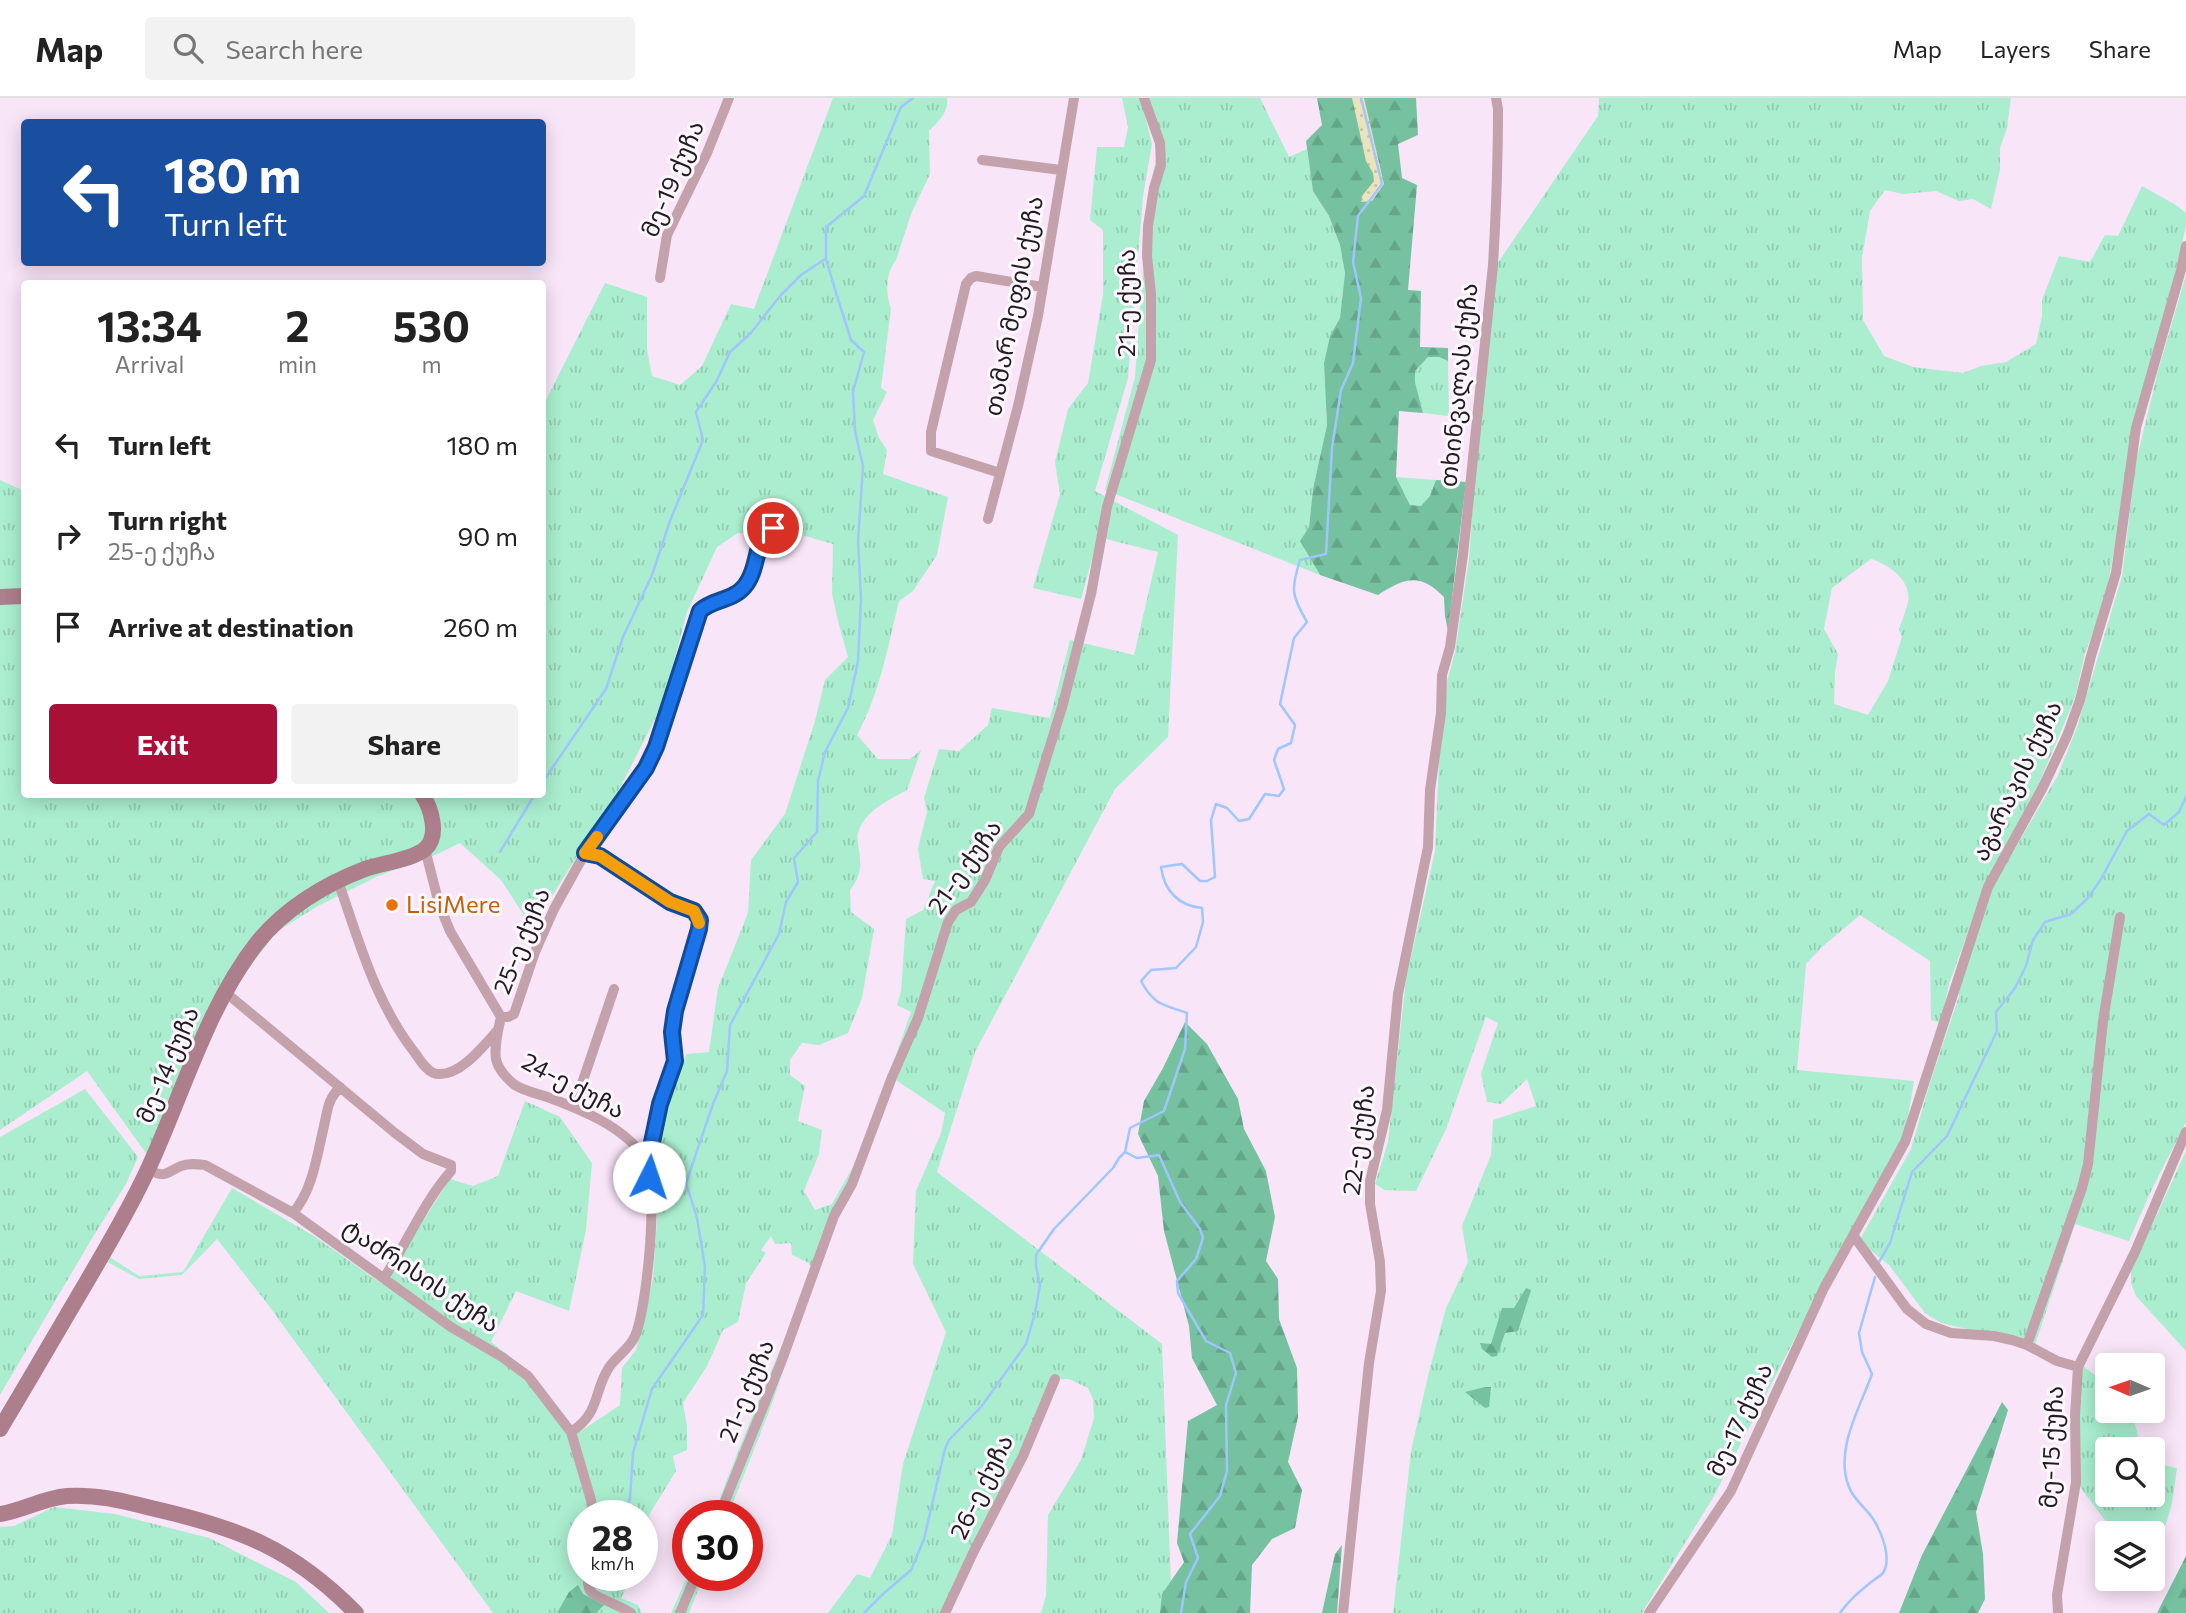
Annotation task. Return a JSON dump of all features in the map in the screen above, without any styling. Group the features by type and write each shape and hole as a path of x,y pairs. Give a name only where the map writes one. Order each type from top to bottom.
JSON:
{"street":[{"name":"მე-19 ქუჩა","path":"660,278 667,235 707,153 729,98"},
{"name":"თამარ მეფის ქუჩა","path":"988,520 1018,406 1042,287 1074,98"},
{"name":"21-ე ქუჩა","path":"725,1500 782,1360 834,1216 852,1184 892,1077 918,1018 948,922 956,910 971,902 985,880 999,847 1029,814 1063,704 1091,594 1107,507 1151,360 1148,226 1161,164 1160,143 1144,98"},
{"name":"თხინვალას ქუჩა","path":"1442,675 1450,647 1463,555 1493,265 1499,109 1496,98"},
{"path":"982,160 1061,170"},
{"name":"აგარაკის ქუჩა","path":"1853,1235 1905,1142 1988,887 2043,787 2067,736 2080,700 2116,573 2136,428 2186,246"},
{"path":"1000,472 931,451 931,432 966,284 976,276 1042,287"},
{"name":"25-ე ქუჩა","path":"501,1017 514,1014 544,930 585,853 646,768 656,747 700,611 707,604 731,597 744,587 765,530 780,530"},
{"path":"0,597 21,596"},
{"name":"22-ე ქუჩა","path":"1343,1613 1370,1363 1381,1292 1380,1262 1370,1204 1370,1181 1387,1110 1398,994 1428,847 1430,790 1441,713 1442,675"},
{"path":"424,798 432,817 433,830 425,849 439,904 447,924 501,1017"},
{"name":"მე-14 ქუჩა","path":"0,1429 110,1241 148,1169 225,992 258,942 286,914 316,892 338,881 425,849"},
{"path":"571,1432 593,1410 609,1367 625,1352 635,1336 646,1279 652,1221 645,1158 651,1147 660,1104 675,1061 672,1032 675,1011 700,920 694,911 670,902 600,856 585,853"},
{"path":"338,881 381,1000 406,1042 431,1072 438,1074 460,1067 498,1030"},
{"path":"2027,1345 2088,1164 2103,1021 2120,917"},
{"path":"574,1107 614,989"},
{"path":"225,992 395,1133 423,1154 447,1163 452,1168 430,1199 384,1278"},
{"name":"24-ე ქუჩა","path":"501,1017 496,1061 505,1076 516,1086 574,1107 606,1124 622,1135 645,1158"},
{"path":"293,1213 300,1205 311,1180 327,1105 340,1087"},
{"path":"1853,1235 1907,1309 1926,1324 1951,1333 1994,1336 2027,1345 2057,1361 2078,1367 2135,1252 2186,1132"},
{"name":"ტაძრისის ქუჩა","path":"148,1169 157,1174 168,1175 180,1167 205,1165 293,1213 451,1327 528,1376 571,1432 589,1500"},
{"name":"მე-17 ქუჩა","path":"1649,1613 1731,1491 1825,1288 1853,1235"},
{"name":"მე-15 ქუჩა","path":"2058,1613 2057,1595 2076,1482 2075,1416 2078,1367"},
{"name":"26-ე ქუჩა","path":"945,1613 1023,1456 1055,1379"},
{"path":"0,1514 45,1499 90,1495 193,1517 237,1531 295,1560 337,1593 356,1613"},
{"path":"590,1591 631,1613"},
{"path":"680,1613 689,1591"}],"green space":[{"path":"833,98 947,98 945,112 929,131 930,174 911,214 888,277 887,290 891,308 881,388 887,392 873,420 879,438 887,450 883,474 948,497 937,555 913,591 899,601 877,686 857,735 878,759 910,759 921,750 907,790 871,812 858,834 860,868 850,890 851,912 874,929 862,998 848,1033 819,1045 802,1043 790,1060 790,1075 805,1086 798,1121 822,1130 819,1154 804,1191 815,1210 832,1204 863,1149 911,1012 897,1005 901,992 906,919 923,910 935,881 923,879 918,848 927,812 924,798 939,749 959,751 988,725 992,708 1050,718 1070,640 1134,655 1158,552 1098,537 1081,599 1033,588 1060,494 1055,462 1068,409 1088,383 1103,294 1103,230 1090,220 1097,147 1124,147 1128,127 1122,98 1260,98 1289,157 1307,149 1313,190 1329,216 1340,245 1345,273 1340,318 1330,336 1324,363 1327,425 1313,489 1309,527 1300,541 1320,575 1105,490 1135,377 1148,198 1159,143 1142,104 1152,144 1143,196 1128,378 1095,491 1178,535 1168,737 1115,789 975,1052 937,1172 1162,1344 1172,1613 1041,1613 1046,1596 1048,1515 1081,1460 1094,1418 1093,1399 1088,1388 1069,1379 1051,1379 987,1527 941,1613 828,1613 857,1574 870,1578 892,1535 903,1464 946,1332 913,1264 916,1191 941,1133 945,1113 896,1080 858,1177 836,1219 770,1409 734,1500 720,1500 812,1270 809,1263 792,1255 791,1243 775,1244 771,1236 761,1250 766,1253 746,1283 738,1322 723,1330 707,1366 683,1403 687,1450 673,1456 676,1471 658,1500 567,1500 567,1591 624,1591 621,1598 638,1605 642,1613 493,1613 217,1239 182,1275 139,1279 104,1260 153,1163 87,1071 0,1130 0,480 21,490 21,798 546,798 546,400 605,283 647,297 647,349 652,376 680,385 702,366 731,304 754,309","holes":["738,533 795,533 833,544 832,594 848,657 825,680 815,721 785,814 751,860 748,913 718,988 709,1052 687,1054 662,1099 653,1139 652,1168 657,1220 653,1279 636,1350 622,1368 620,1405 575,1435 531,1373 491,1342 516,1291 569,1311 586,1230 592,1163 560,1117 525,1101 498,1176 473,1186 450,1179 382,1284 314,1236 232,1188 183,1272 139,1276 108,1256 171,1129 233,989 276,932 318,906 378,876 460,843 501,880 532,928 621,786 663,703 687,612 717,547"]},
{"path":"1317,98 1416,98 1418,135 1398,144 1402,178 1417,185 1408,290 1421,291 1420,347 1448,348 1448,361 1439,357 1428,357 1415,371 1423,413 1399,411 1396,477 1410,505 1421,506 1430,496 1436,480 1466,482 1448,631 1444,597 1427,584 1412,580 1378,595 1320,575 1300,541 1309,527 1313,489 1327,425 1324,363 1330,336 1340,318 1345,273 1340,245 1329,216 1313,191 1306,141 1322,125"},
{"path":"1599,98 2011,98 1991,209 1973,199 1959,201 1936,191 1903,194 1885,190 1870,211 1862,258 1863,320 1884,356 1913,367 1963,373 1981,366 2006,362 2036,344 2042,316 2042,300 2059,256 2090,262 2105,235 2118,236 2142,186 2186,213 2186,226 2119,522 2105,601 2085,653 2075,698 2029,807 1986,883 1949,984 1941,1023 1931,1020 1930,961 1860,915 1806,964 1797,1070 1914,1081 1905,1135 1835,1260 1714,1496 1642,1613 1393,1613 1411,1451 1446,1308 1468,1262 1462,1226 1491,1155 1493,1120 1536,1106 1527,1079 1501,1104 1487,1102 1481,1074 1498,1023 1486,1017 1446,1129 1416,1191 1384,1190 1375,1184 1388,1142 1406,979 1435,851 1439,759 1447,682 1455,652 1469,559 1476,458 1497,264 1598,116","holes":["1871,559 1892,569 1903,580 1908,602 1899,629 1902,637 1888,681 1868,715 1834,704 1838,654 1824,629 1832,588"]},
{"path":"2186,275 2186,1122 2129,1241 2075,1224 2035,1345 1941,1323 1925,1313 1889,1265 1859,1241 1911,1149 1959,996 1958,986 1992,888 2058,775 2077,727 2122,576 2136,462 2158,371"},
{"path":"1428,357 1439,357 1448,361 1449,416 1423,413 1415,371"},
{"path":"1396,477 1436,480 1430,496 1422,506 1410,505"},
{"path":"1185,1022 1207,1044 1238,1099 1244,1129 1266,1171 1275,1217 1266,1261 1278,1279 1279,1319 1297,1368 1298,1417 1288,1462 1302,1490 1295,1528 1272,1539 1252,1565 1250,1613 1160,1613 1162,1594 1184,1562 1177,1543 1188,1421 1217,1405 1192,1358 1189,1326 1164,1231 1158,1176 1138,1134 1144,1101"},
{"path":"85,1089 138,1157 126,1184 0,1395 0,1137"},
{"path":"2186,1151 2186,1351 2136,1296 2131,1283 2131,1271"},
{"path":"1526,1288 1531,1290 1518,1331 1505,1333 1497,1356 1492,1357 1482,1349 1480,1343 1491,1344 1502,1308 1514,1308"},
{"path":"2083,1366 2095,1375 2095,1423 2135,1423 2138,1437 2095,1437 2095,1507 2078,1484 2079,1403"},
{"path":"1491,1387 1489,1407 1485,1408 1465,1392"},
{"path":"2002,1402 2008,1410 1976,1512 1983,1554 1985,1599 1978,1613 1899,1613 1922,1555"},
{"path":"2165,1466 2177,1468 2173,1498 2165,1525 2165,1521 2106,1521 2095,1507 2165,1507"},
{"path":"54,1507 115,1514 209,1538 296,1582 329,1613 0,1613 0,1527 14,1526"},
{"path":"1342,1545 1337,1613 1322,1613 1335,1554"},
{"path":"2186,1556 2186,1613 2157,1613"},
{"path":"581,1591 604,1605 596,1613 557,1613 569,1592"},
{"path":"681,1591 698,1591 689,1613 671,1613"}],"sand":[{"path":"1352,98 1364,98 1384,184 1372,201 1361,202 1362,196 1374,181 1366,161"}],"waterway":[{"path":"629,1500 633,1453 652,1389 703,1315 705,1267 697,1218 686,1183 727,1071 730,1025 779,934 786,902 798,882 794,858 817,832 818,781 825,752 848,708 858,661 861,598 858,541 863,466 855,431 853,392 864,352 851,340 837,296 826,259 826,227 864,196 901,107 913,98"},
{"path":"1181,1613 1186,1582 1198,1558 1190,1534 1220,1496 1227,1471 1226,1405 1236,1373 1230,1353 1206,1341 1178,1293 1177,1281 1196,1259 1203,1238 1200,1229 1180,1202 1159,1155 1137,1158 1125,1152 1130,1128 1164,1111 1185,1049 1187,1013 1155,999 1141,981 1151,970 1176,968 1196,947 1203,922 1202,908 1186,904 1174,896 1165,883 1161,867 1182,864 1200,881 1215,877 1211,820 1216,804 1227,808 1239,821 1249,819 1265,794 1279,796 1284,789 1274,760 1278,749 1291,743 1295,725 1280,704 1294,638 1307,622 1295,598 1295,578 1300,560 1326,554 1332,448 1341,390 1353,363 1361,298 1353,262 1358,216 1382,184 1361,98"},
{"path":"546,777 606,689 623,637 652,575 670,521 703,440 696,412 716,382 730,352 750,334 780,296 801,275 825,259"},
{"path":"1879,1262 1890,1243 1912,1172 1947,1136 1997,1031 1996,1012 2015,988 2026,966 2033,940 2045,922 2071,914 2087,899 2127,831 2149,814 2164,825 2179,812 2186,797"},
{"path":"500,852 533,798"},
{"path":"864,1613 911,1570 924,1539 949,1440 981,1407 1026,1344 1040,1285 1036,1255 1054,1229 1125,1152"},
{"path":"1840,1613 1854,1597 1883,1573 1887,1561 1878,1527 1854,1497 1845,1473 1850,1429 1872,1374 1862,1352 1859,1333 1875,1277"}],"slow traffic":[{"path":"597,837 585,853 600,856 670,902 694,911 699,923"}],"place":[{"name":"LisiMere","path":"392,905"}],"route":[{"path":"649,1177 645,1158 651,1147 660,1104 675,1061 672,1032 675,1011 700,920 694,911 670,902 600,856 585,853 646,768 656,747 700,611 707,604 731,597 744,587 760,540 765,530 773,528"}]}
